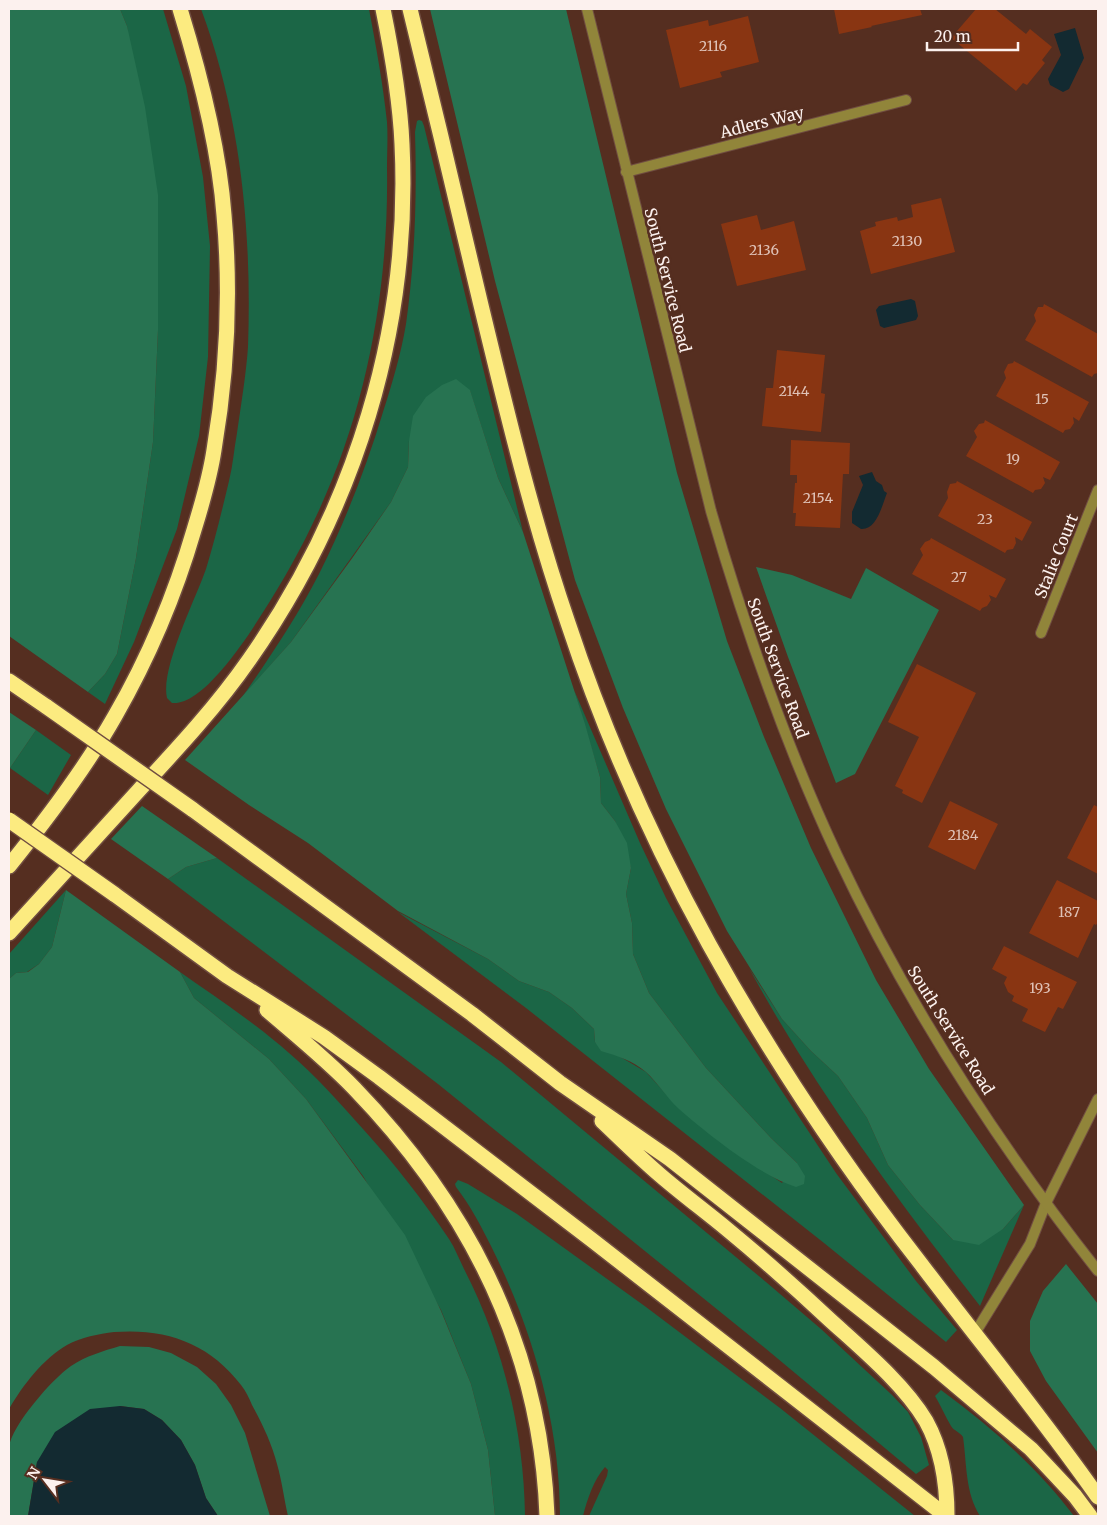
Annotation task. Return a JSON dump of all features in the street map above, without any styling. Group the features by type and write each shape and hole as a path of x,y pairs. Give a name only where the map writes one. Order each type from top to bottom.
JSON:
{"highway":[{"path":"9,866 60,800 90,756 138,674 175,590 204,497 214,450 228,312 224,214 206,107 180,9"},
{"path":"9,933 176,749 248,662 307,569 336,505 362,438 381,372 390,327 399,258 402,208 402,144 394,68 383,9"},
{"path":"410,9 502,390 532,506 569,628 617,751 677,882 708,941 775,1056 808,1107 881,1211 1098,1497"},
{"path":"9,681 192,809 464,1008 560,1083 670,1159 971,1397 1032,1449 1069,1489 1090,1516"},
{"path":"9,820 228,976 324,1037 379,1077 946,1516"},
{"path":"228,976 355,1088 421,1166 464,1230 496,1291 520,1356 530,1392 543,1459 547,1516"},
{"path":"560,1083 659,1174 736,1237 813,1304 856,1343 905,1392 917,1407 934,1438 944,1477 947,1499 946,1516"}],"street":[{"name":"South Service Road","path":"587,9 687,420 731,580 760,666 805,782 875,931 910,994 977,1101 1046,1203 1098,1271"},
{"name":"Adlers Way","path":"626,172 906,100"},
{"name":"Stalie Court","path":"1041,633 1098,490"},
{"path":"975,1333 1030,1244 1046,1203 1098,1099"}],"green space":[{"path":"9,9 120,9 127,26 145,107 158,195 158,330 153,442 136,558 117,654 105,674 88,692 9,636"},
{"path":"120,9 163,9 186,86 203,177 210,246 208,357 199,436 177,529 134,642 105,704 88,692 105,674 117,654 136,558 153,442 158,330 127,26"},
{"path":"201,9 369,9 387,122 387,214 384,260 370,351 360,396 347,440 331,483 290,567 243,643 205,688 182,702 172,703 167,698 166,685 169,670 180,634 206,569 221,514 232,463 248,347 248,261 241,175 226,91"},
{"path":"430,9 566,9 677,473 727,641 764,737 811,848 876,980 929,1069 1024,1205 1003,1229 979,1245 953,1240 920,1205 888,1165 867,1118 838,1076 811,1051 782,1019 727,931 666,809 623,708 575,580 495,281"},
{"path":"417,121 422,121 424,126 523,532 498,478 470,391 409,441 408,467 391,502 291,642 243,696 311,590 329,554 362,474 390,391 402,346 409,300 415,228 415,132"},
{"path":"456,379 470,390 498,478 523,532 585,724 600,777 601,803 615,821 627,843 631,868 626,894 632,923 633,954 649,993 706,1068 797,1163 805,1176 804,1184 796,1187 782,1181 751,1164 719,1142 679,1109 641,1068 625,1059 601,1051 595,1042 594,1029 572,1008 549,992 519,981 488,959 398,911 308,843 249,805 185,760 291,642 353,557 391,502 408,467 409,441 413,416 426,397 442,385"},
{"path":"756,567 792,575 851,599 866,568 939,610 855,774 836,783 788,657"},
{"path":"574,690 640,843 666,898 717,993 836,1173 916,1281 957,1330 946,1342 824,1243 526,1008 398,912 488,959 519,981 549,992 572,1008 594,1029 595,1042 646,1072 678,1107 718,1140 782,1183 797,1163 706,1068 649,993 633,954 632,923 626,894 631,868 615,821 601,803 600,777"},
{"path":"9,712 36,730 10,768 9,768"},
{"path":"36,730 71,755 48,795 10,768"},
{"path":"142,806 217,858 186,867 168,879 111,839"},
{"path":"217,858 501,1062 766,1282 821,1329 908,1412 921,1437 929,1465 916,1474 765,1348 438,1084 168,879 186,867"},
{"path":"66,890 52,947 39,964 27,972 16,973 9,979 9,954"},
{"path":"66,890 180,972 194,998 269,1059 306,1099 405,1235 441,1311 471,1384 488,1450 495,1516 288,1516 272,1449 263,1426 244,1390 228,1370 215,1358 185,1341 169,1336 133,1331 114,1332 90,1336 72,1342 42,1365 27,1382 9,1409 9,979 16,973 28,972 39,964 52,947"},
{"path":"749,968 782,1019 811,1051 838,1076 867,1118 888,1165 920,1205 953,1240 1003,1229 1024,1205 980,1306 857,1142 774,1013"},
{"path":"180,972 263,1031 318,1080 397,1168 449,1239 490,1327 509,1389 521,1453 525,1516 495,1516 488,1450 471,1384 441,1310 363,1176 306,1099 269,1059 194,998"},
{"path":"458,1180 468,1184 517,1214 646,1307 780,1408 915,1516 589,1516 607,1476 608,1470 605,1467 594,1484 583,1516 560,1516 559,1481 555,1447 541,1377 531,1343 506,1277 471,1208 456,1187 455,1184"},
{"path":"1066,1264 1098,1304 1098,1453 1046,1381 1030,1351 1030,1321 1043,1291"},
{"path":"120,1346 149,1347 171,1353 197,1367 216,1384 231,1405 245,1433 270,1516 218,1516 206,1498 195,1465 181,1440 162,1420 144,1409 120,1406 37,1462 28,1516 9,1516 8,1455 17,1427 44,1391 63,1372 83,1359"},
{"path":"941,1390 1012,1448 1045,1481 1074,1516 980,1516 969,1488 963,1437 951,1426 935,1396"}],"water":[{"path":"1075,28 1084,58 1069,89 1063,92 1050,85 1048,79 1061,55 1054,34"},
{"path":"911,299 915,301 918,316 916,320 884,328 880,326 876,310 879,306"},
{"path":"872,472 876,481 882,485 887,493 875,521 867,528 861,529 852,523 852,512 863,485 859,476"},
{"path":"120,1406 144,1409 162,1420 181,1440 195,1465 206,1498 218,1516 28,1516 37,1462 55,1432 90,1409"}],"building":[{"path":"834,9 920,9 922,15 839,34"},
{"path":"976,9 995,9 1026,34 1030,29 1052,47 1042,60 1045,63 1027,85 1023,83 1016,91 951,38"},
{"path":"748,16 759,62 720,72 722,77 680,88 666,30 708,20 709,26"},
{"path":"941,198 955,252 871,274 860,231 876,226 875,222 897,217 898,221 913,217 911,205"},
{"path":"757,215 761,230 794,221 806,270 737,286 721,224"},
{"path":"1044,304 1098,334 1098,373 1092,377 1025,340 1036,321 1034,315 1038,307 1043,307"},
{"path":"777,350 825,355 821,393 825,394 821,432 762,426 766,388 773,388"},
{"path":"1014,361 1089,402 1079,421 1073,417 1074,423 1070,429 1065,430 1063,433 996,396 1006,378 1004,372 1008,364"},
{"path":"985,420 1060,462 1050,480 1043,477 1045,483 1041,489 1035,490 1033,493 966,456 977,437 974,431"},
{"path":"791,440 850,443 849,474 843,474 840,528 795,526 796,513 793,513 797,475 790,475"},
{"path":"957,481 1032,522 1022,541 1015,537 1016,543 1013,549 1007,550 1005,553 938,516 948,498 947,492 950,484"},
{"path":"931,538 1006,579 996,598 989,595 991,600 980,611 912,574 923,555 920,549"},
{"path":"917,664 976,693 922,803 902,793 903,790 895,786 919,737 888,722"},
{"path":"950,801 998,824 975,870 928,847"},
{"path":"1094,805 1098,807 1098,874 1067,858"},
{"path":"1057,880 1098,901 1098,922 1096,925 1094,924 1078,958 1029,933"},
{"path":"1004,946 1077,982 1063,1009 1058,1007 1045,1032 1022,1021 1028,1009 1012,1001 1014,996 1008,992 1004,983 1007,977 992,969"}]}
